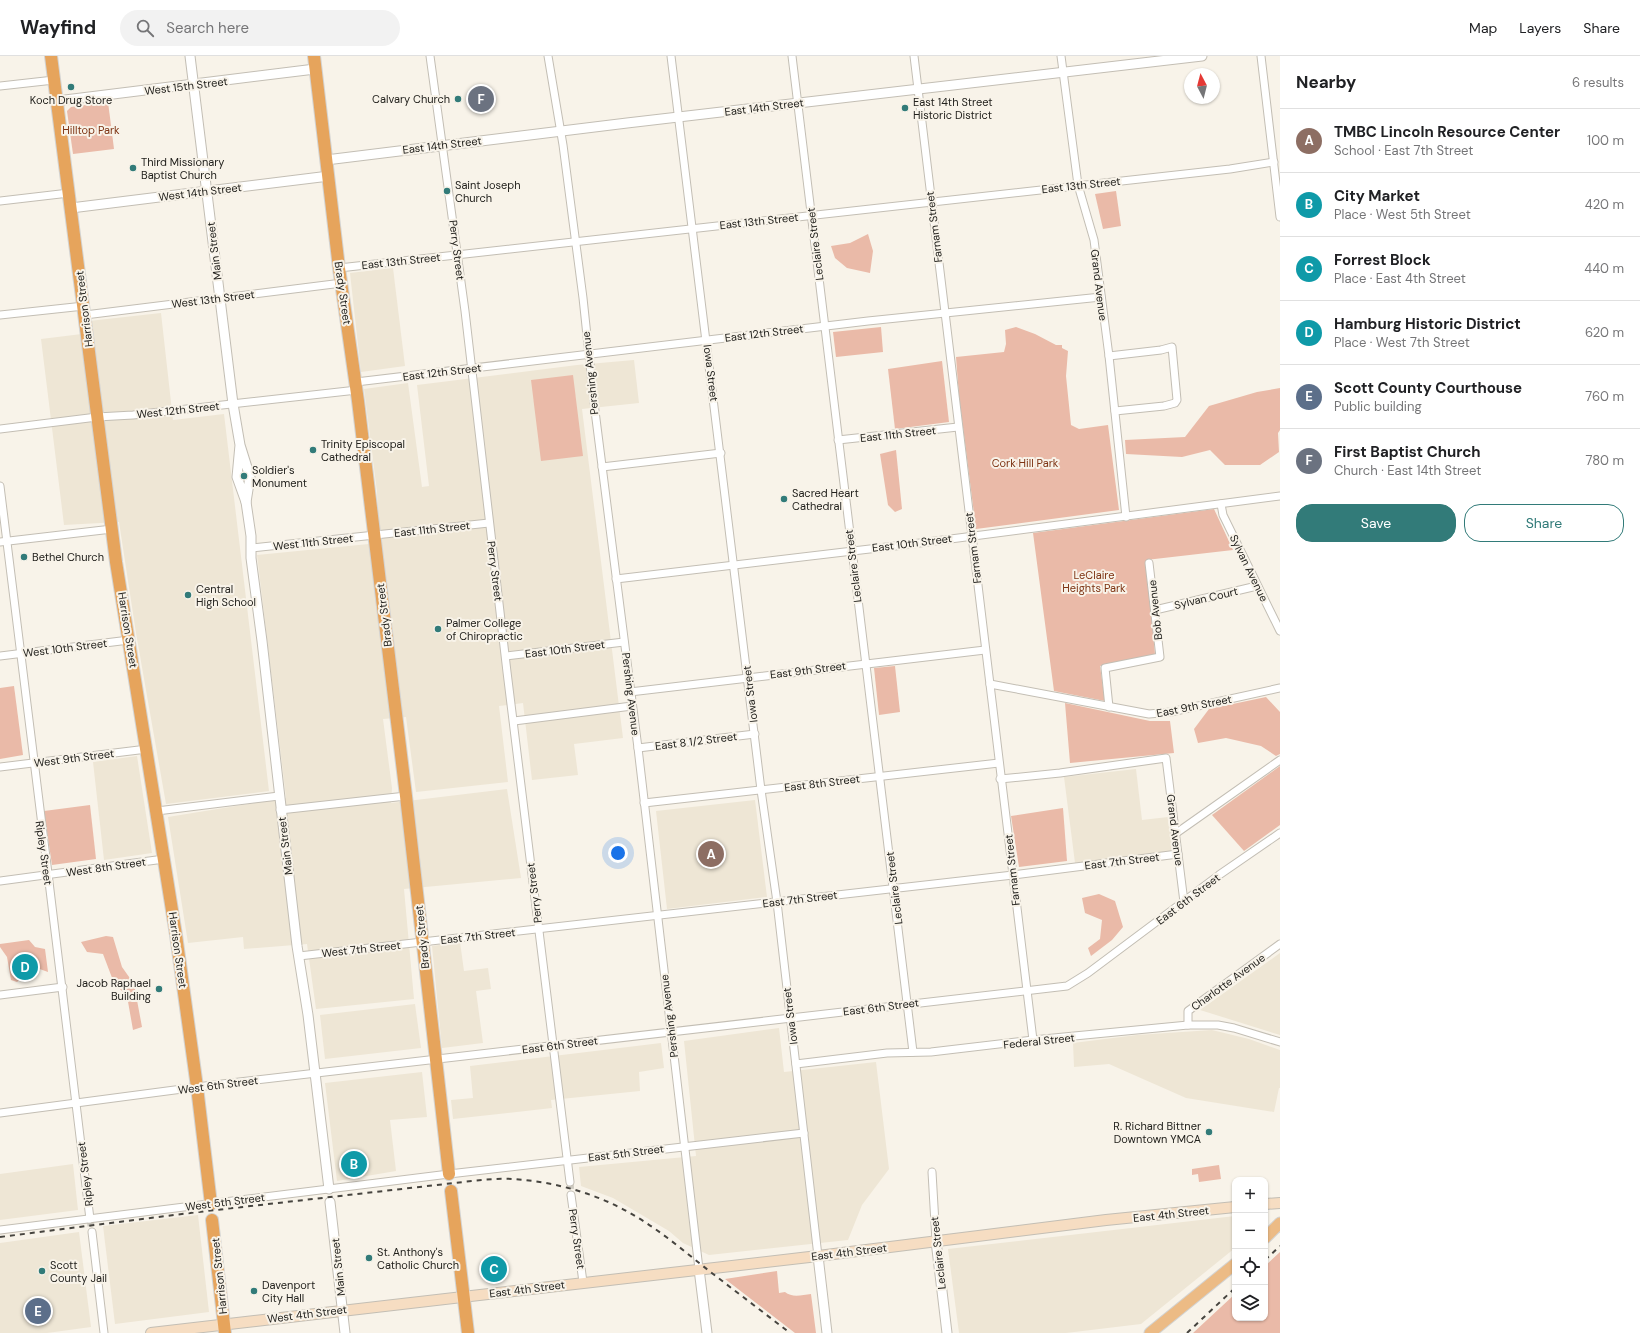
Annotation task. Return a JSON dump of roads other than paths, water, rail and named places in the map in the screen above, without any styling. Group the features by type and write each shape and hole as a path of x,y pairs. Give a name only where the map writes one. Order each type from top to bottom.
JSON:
{"highway":[{"name":"Harrison Street","path":"51,56 112,529 148,749 179,956 197,1087 210,1204"},
{"name":"Brady Street","path":"314,56 326,160 375,536 449,1174"},
{"path":"451,1191 468,1333"},
{"name":"Harrison Street","path":"212,1220 225,1328"}],"main road":[{"path":"1268,1204 1280,1203"},
{"name":"East 4th Street","path":"463,1296 818,1256 1106,1220 1232,1207"},
{"path":"1268,1235 1280,1223"},
{"path":"1150,1333 1232,1266"},
{"name":"West 4th Street","path":"151,1333 225,1328 343,1310 463,1296"}],"street":[{"name":"Main Street","path":"190,56 233,404 240,445 237,477 246,502 280,810 329,1189"},
{"name":"Perry Street","path":"430,56 444,145 458,255 552,1046 570,1182"},
{"name":"Pershing Avenue","path":"548,56 583,298 588,354 638,748 670,1032 707,1333"},
{"name":"Iowa Street","path":"671,56 721,453 761,790 777,902 827,1333"},
{"name":"Leclaire Street","path":"792,56 913,1052"},
{"name":"Farnam Street","path":"914,56 986,650 1000,779 1033,1040"},
{"name":"Grand Avenue","path":"1061,56 1078,185 1094,240 1109,356 1126,517"},
{"name":"East 14th Street","path":"326,160 560,131 1202,56"},
{"path":"1261,56 1274,162 1278,173 1280,217"},
{"name":"West 15th Street","path":"57,101 315,69"},
{"path":"0,86 54,80"},
{"name":"East 13th Street","path":"340,268 1222,170 1274,162"},
{"name":"West 14th Street","path":"71,208 329,176"},
{"path":"0,201 69,193"},
{"name":"West 13th Street","path":"0,315 84,311 220,298 342,283"},
{"name":"East 12th Street","path":"356,386 472,368 588,354 825,326 1101,297"},
{"path":"1109,356 1172,348 1177,400 1175,403 1164,406 1115,411"},
{"name":"West 12th Street","path":"0,429 97,417 133,415 233,404 356,386"},
{"name":"East 11th Street","path":"838,440 958,427"},
{"path":"602,467 721,453"},
{"name":"Ripley Street","path":"0,486 3,542 19,653 62,987 90,1219"},
{"name":"East 10th Street","path":"616,579 734,566 1126,517 1280,496"},
{"name":"Sylvan Avenue","path":"1221,504 1223,515 1280,631"},
{"name":"East 11th Street","path":"375,536 489,523"},
{"path":"3,542 112,529"},
{"name":"West 11th Street","path":"251,548 375,536"},
{"name":"Bob Avenue","path":"1109,706 1105,668 1160,657 1150,563"},
{"name":"Sylvan Court","path":"1155,610 1257,586"},
{"name":"West 10th Street","path":"0,656 130,640"},
{"name":"East 10th Street","path":"506,656 624,642"},
{"name":"East 9th Street","path":"630,692 986,650"},
{"name":"East 9th Street","path":"990,684 1149,714 1171,712 1280,688"},
{"path":"514,721 632,706"},
{"name":"East 8 1/2 Street","path":"638,748 754,734"},
{"name":"West 9th Street","path":"0,768 148,749"},
{"name":"Grand Avenue","path":"1000,779 1060,773 1166,758 1184,902"},
{"path":"1175,834 1280,760"},
{"name":"East 8th Street","path":"644,803 999,763"},
{"path":"157,811 279,796"},
{"path":"280,810 406,796"},
{"name":"East 6th Street","path":"436,1060 1067,986 1076,981 1219,875 1280,833"},
{"name":"East 7th Street","path":"423,942 894,889 1178,854"},
{"name":"West 8th Street","path":"0,881 164,859"},
{"name":"West 7th Street","path":"299,956 423,942"},
{"name":"Charlotte Avenue","path":"1188,1025 1188,1011 1280,944"},
{"path":"0,994 62,987"},
{"name":"Federal Street","path":"796,1064 887,1053 931,1052 1033,1040 1188,1025 1218,1025 1234,1028 1280,1042"},
{"name":"West 6th Street","path":"0,1113 197,1087 436,1060"},
{"name":"East 5th Street","path":"449,1174 804,1133"},
{"name":"Leclaire Street","path":"932,1172 936,1241 947,1333"},
{"name":"West 5th Street","path":"0,1230 449,1174"},
{"name":"Perry Street","path":"572,1195 583,1282"},
{"name":"Main Street","path":"330,1202 345,1333"},
{"path":"92,1232 104,1333"}],"tunnel":[{"path":"570,1182 571,1195"},
{"path":"90,1219 92,1232"}],"railway":[{"path":"0,1237 198,1212 476,1181 495,1179 530,1181 577,1190 607,1201 635,1216 663,1235 790,1333"},
{"path":"1268,1257 1280,1246"},
{"path":"1187,1333 1232,1291"}],"place":[{"name":"Koch Drug Store","path":"71,87"},
{"name":"Calvary Church","path":"458,99"},
{"name":"First Baptist Church","path":"481,99"},
{"name":"East 14th Street Historic District","path":"905,108"},
{"name":"Third Missionary Baptist Church","path":"133,168"},
{"name":"Saint Joseph Church","path":"447,191"},
{"name":"Trinity Episcopal Cathedral","path":"313,450"},
{"name":"Soldier's Monument","path":"244,476"},
{"name":"Sacred Heart Cathedral","path":"784,499"},
{"name":"Bethel Church","path":"24,557"},
{"name":"Central High School","path":"188,595"},
{"name":"Palmer College of Chiropractic","path":"438,629"},
{"name":"TMBC Lincoln Resource Center","path":"711,854"},
{"name":"Hamburg Historic District","path":"25,967"},
{"name":"Jacob Raphael Building","path":"159,989"},
{"name":"R. Richard Bittner Downtown YMCA","path":"1209,1132"},
{"name":"City Market","path":"354,1164"},
{"name":"St. Anthony's Catholic Church","path":"369,1258"},
{"name":"Forrest Block","path":"494,1269"},
{"name":"Scott County Jail","path":"42,1271"},
{"name":"Davenport City Hall","path":"254,1291"},
{"name":"Scott County Courthouse","path":"38,1311"}],"park label":[{"name":"Hilltop Park","path":"91,130"},
{"name":"Cork Hill Park","path":"1025,463"},
{"name":"LeClaire Heights Park","path":"1094,581"}]}
